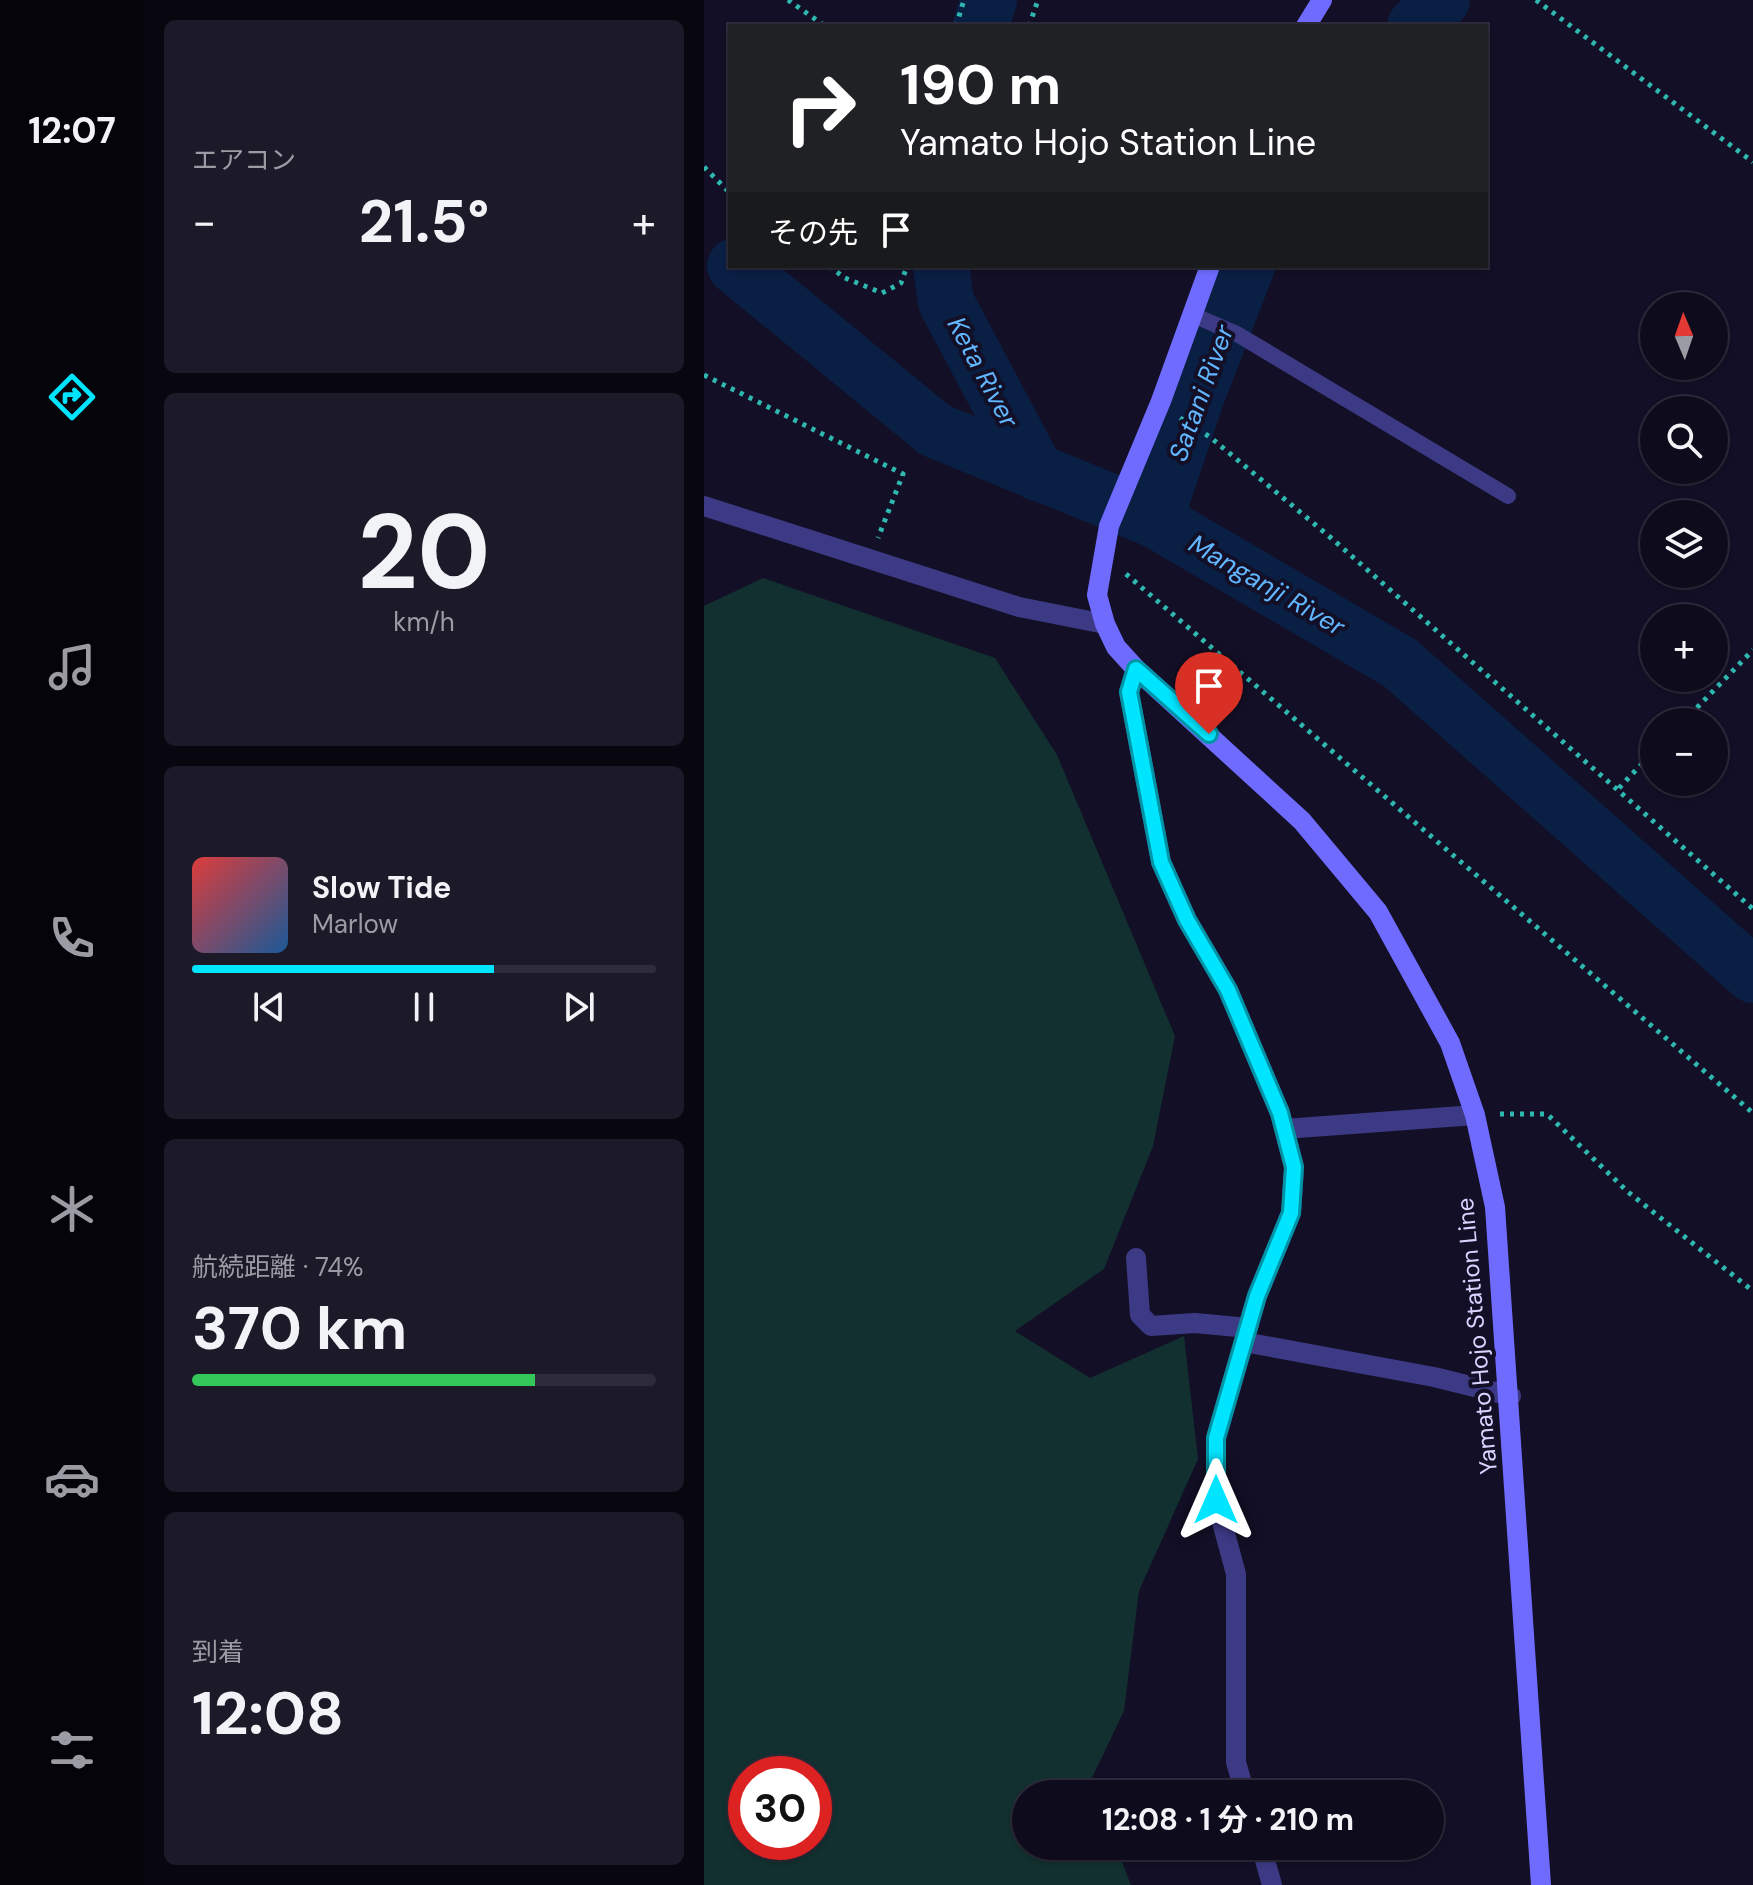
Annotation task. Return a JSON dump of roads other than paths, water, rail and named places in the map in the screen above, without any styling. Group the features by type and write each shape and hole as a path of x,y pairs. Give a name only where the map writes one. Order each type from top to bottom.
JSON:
{"main road":[{"path":"1307,24 1322,0"},
{"name":"Yamato Hojo Station Line","path":"1210,268 1198,317 1109,526 1097,595 1105,624 1116,647 1136,669 1302,821 1378,912 1450,1043 1475,1115 1495,1207 1511,1396 1541,1885"}],"street":[{"path":"704,506 1019,607 1105,624"},
{"path":"1136,669 1129,692 1161,862 1187,920 1228,990 1284,1129 1294,1167 1291,1213 1257,1296 1216,1438 1216,1500 1236,1574 1236,1762 1241,1780"},
{"path":"1284,1129 1475,1115"},
{"path":"1136,1258 1140,1315 1151,1326 1195,1323 1511,1396"},
{"path":"1265,1860 1272,1885"}],"lane":[{"path":"1198,317 1237,334 1508,496"}],"waterway":[{"name":"Keta River","path":"982,24 989,0"},
{"name":"Satani River","path":"1417,24 1442,0"},
{"name":"Manganji River","path":"737,268 935,430 1155,520 1400,663 1753,975"},
{"name":"Keta River","path":"941,268 946,302 1037,473"},
{"name":"Satani River","path":"1155,520 1196,398 1246,268"}]}
